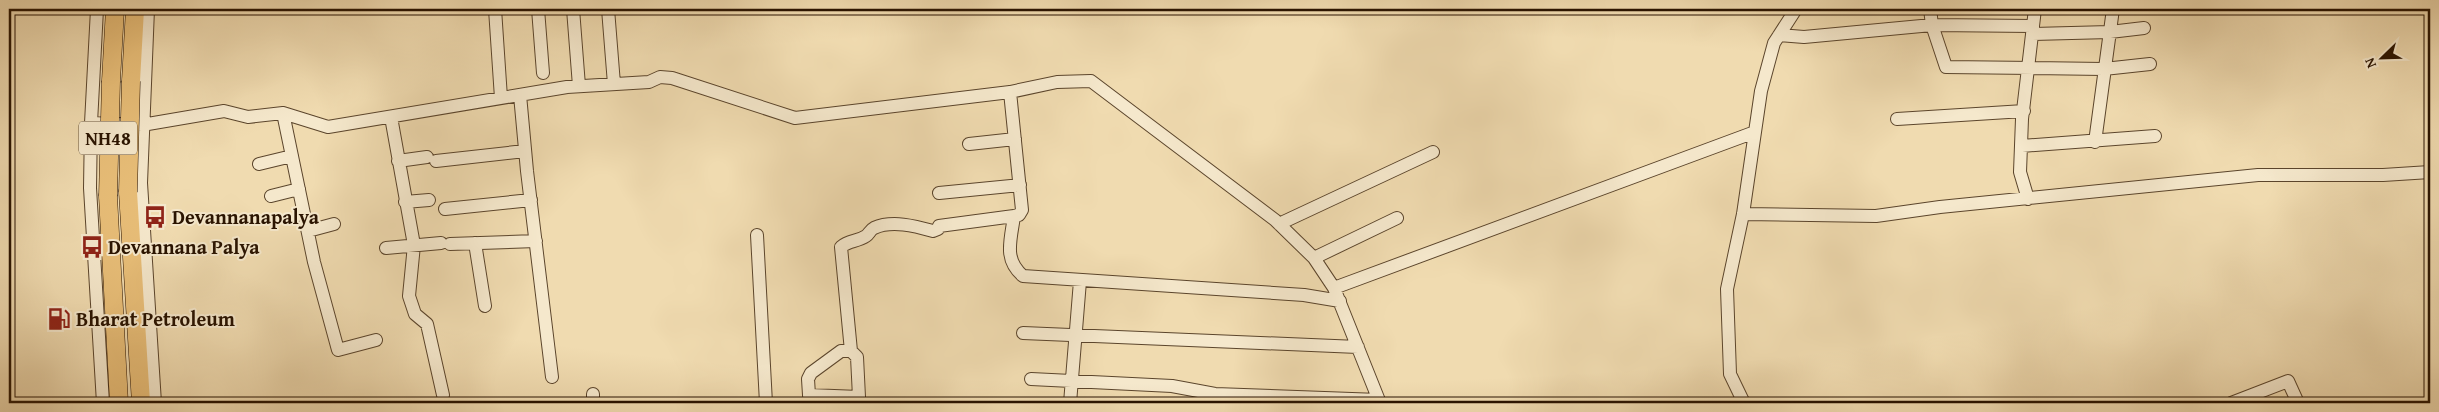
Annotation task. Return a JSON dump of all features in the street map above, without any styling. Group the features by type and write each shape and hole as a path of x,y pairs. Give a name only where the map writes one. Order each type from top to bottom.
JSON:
{"highway":[{"name":"NH48","path":"115,9 109,104 108,196 119,403"},
{"name":"NH48","path":"136,9 129,115 128,192 141,403"}],"street":[{"path":"97,9 91,123 92,239 103,403"},
{"path":"148,9 141,183 155,403"},
{"path":"495,9 501,98"},
{"path":"538,9 543,73"},
{"path":"573,9 579,86"},
{"path":"608,9 614,84"},
{"path":"1744,403 1730,374 1727,289 1743,214 1761,91 1774,43 1796,9"},
{"path":"1930,9 1932,25 1946,67 2104,69 2150,64"},
{"path":"2028,199 2020,172 2024,110 2035,9"},
{"path":"2095,142 2113,9"},
{"path":"1779,35 1804,37 1932,25 2110,32 2144,28"},
{"path":"91,123 142,126 224,111 248,117 283,113 328,127 579,86 649,82 660,77 672,78 795,118 1010,92 1057,82 1091,81 1279,224 1314,258 1326,272 1340,301 1379,401 1229,399 1215,394 1172,386 1031,379"},
{"path":"851,350 841,351 811,374 808,378 810,399 859,400 857,357 851,350 841,247 846,242 865,237 872,230 882,225 911,225 933,231 938,229 939,226 952,223 1019,215 1022,210 1010,92"},
{"path":"520,95 552,377"},
{"path":"1897,119 2024,110"},
{"path":"283,113 308,231 338,350 376,340"},
{"path":"391,116 414,245 409,296 415,314 426,324 443,395"},
{"path":"1334,288 1755,132"},
{"path":"2022,146 2155,136"},
{"path":"969,144 1015,139"},
{"path":"398,161 525,151"},
{"path":"1279,224 1433,152"},
{"path":"259,164 292,156"},
{"path":"1743,214 1876,216 1940,207 2262,175 2383,175 2430,172"},
{"path":"939,193 1020,185"},
{"path":"271,196 299,189"},
{"path":"405,202 429,200"},
{"path":"445,209 531,200"},
{"path":"1014,216 1010,256 1013,268 1023,276 1304,295 1340,301"},
{"path":"1314,258 1397,218"},
{"path":"308,231 334,224"},
{"path":"757,235 766,403"},
{"path":"386,248 446,243 508,244 536,241"},
{"path":"475,242 485,306"},
{"path":"1070,403 1074,335 1080,281"},
{"path":"1023,333 1358,347"},
{"path":"2231,403 2288,381 2298,403"}],"place":[{"name":"Devannanapalya","path":"155,217"},
{"name":"Devannana Palya","path":"92,247"},
{"name":"Bharat Petroleum","path":"59,319"}]}
